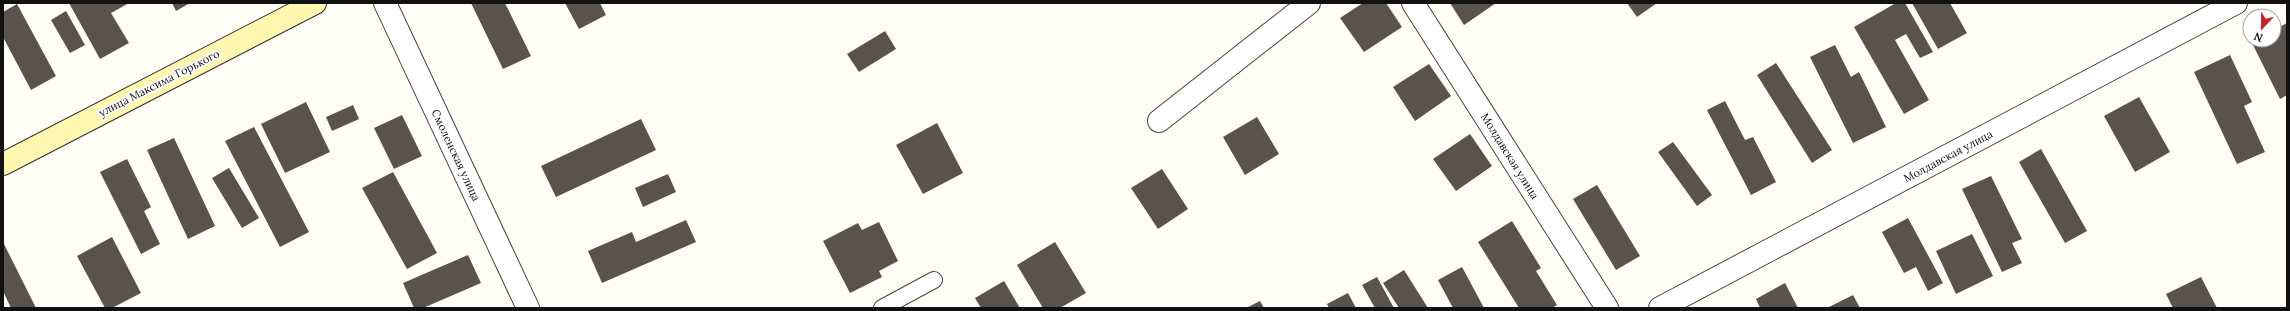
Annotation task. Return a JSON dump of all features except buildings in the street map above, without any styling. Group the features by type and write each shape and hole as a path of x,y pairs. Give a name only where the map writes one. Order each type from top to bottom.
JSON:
{"main road":[{"name":"улица Максима Горького","path":"3,164 315,3"}],"street":[{"name":"Смоленская улица","path":"385,3 528,308"},
{"path":"1159,121 1309,3"},
{"name":"Молдавская улица","path":"1413,3 1607,308"},
{"name":"Молдавская улица","path":"1660,308 2236,3"}],"lane":[{"path":"882,308 934,280"}]}
